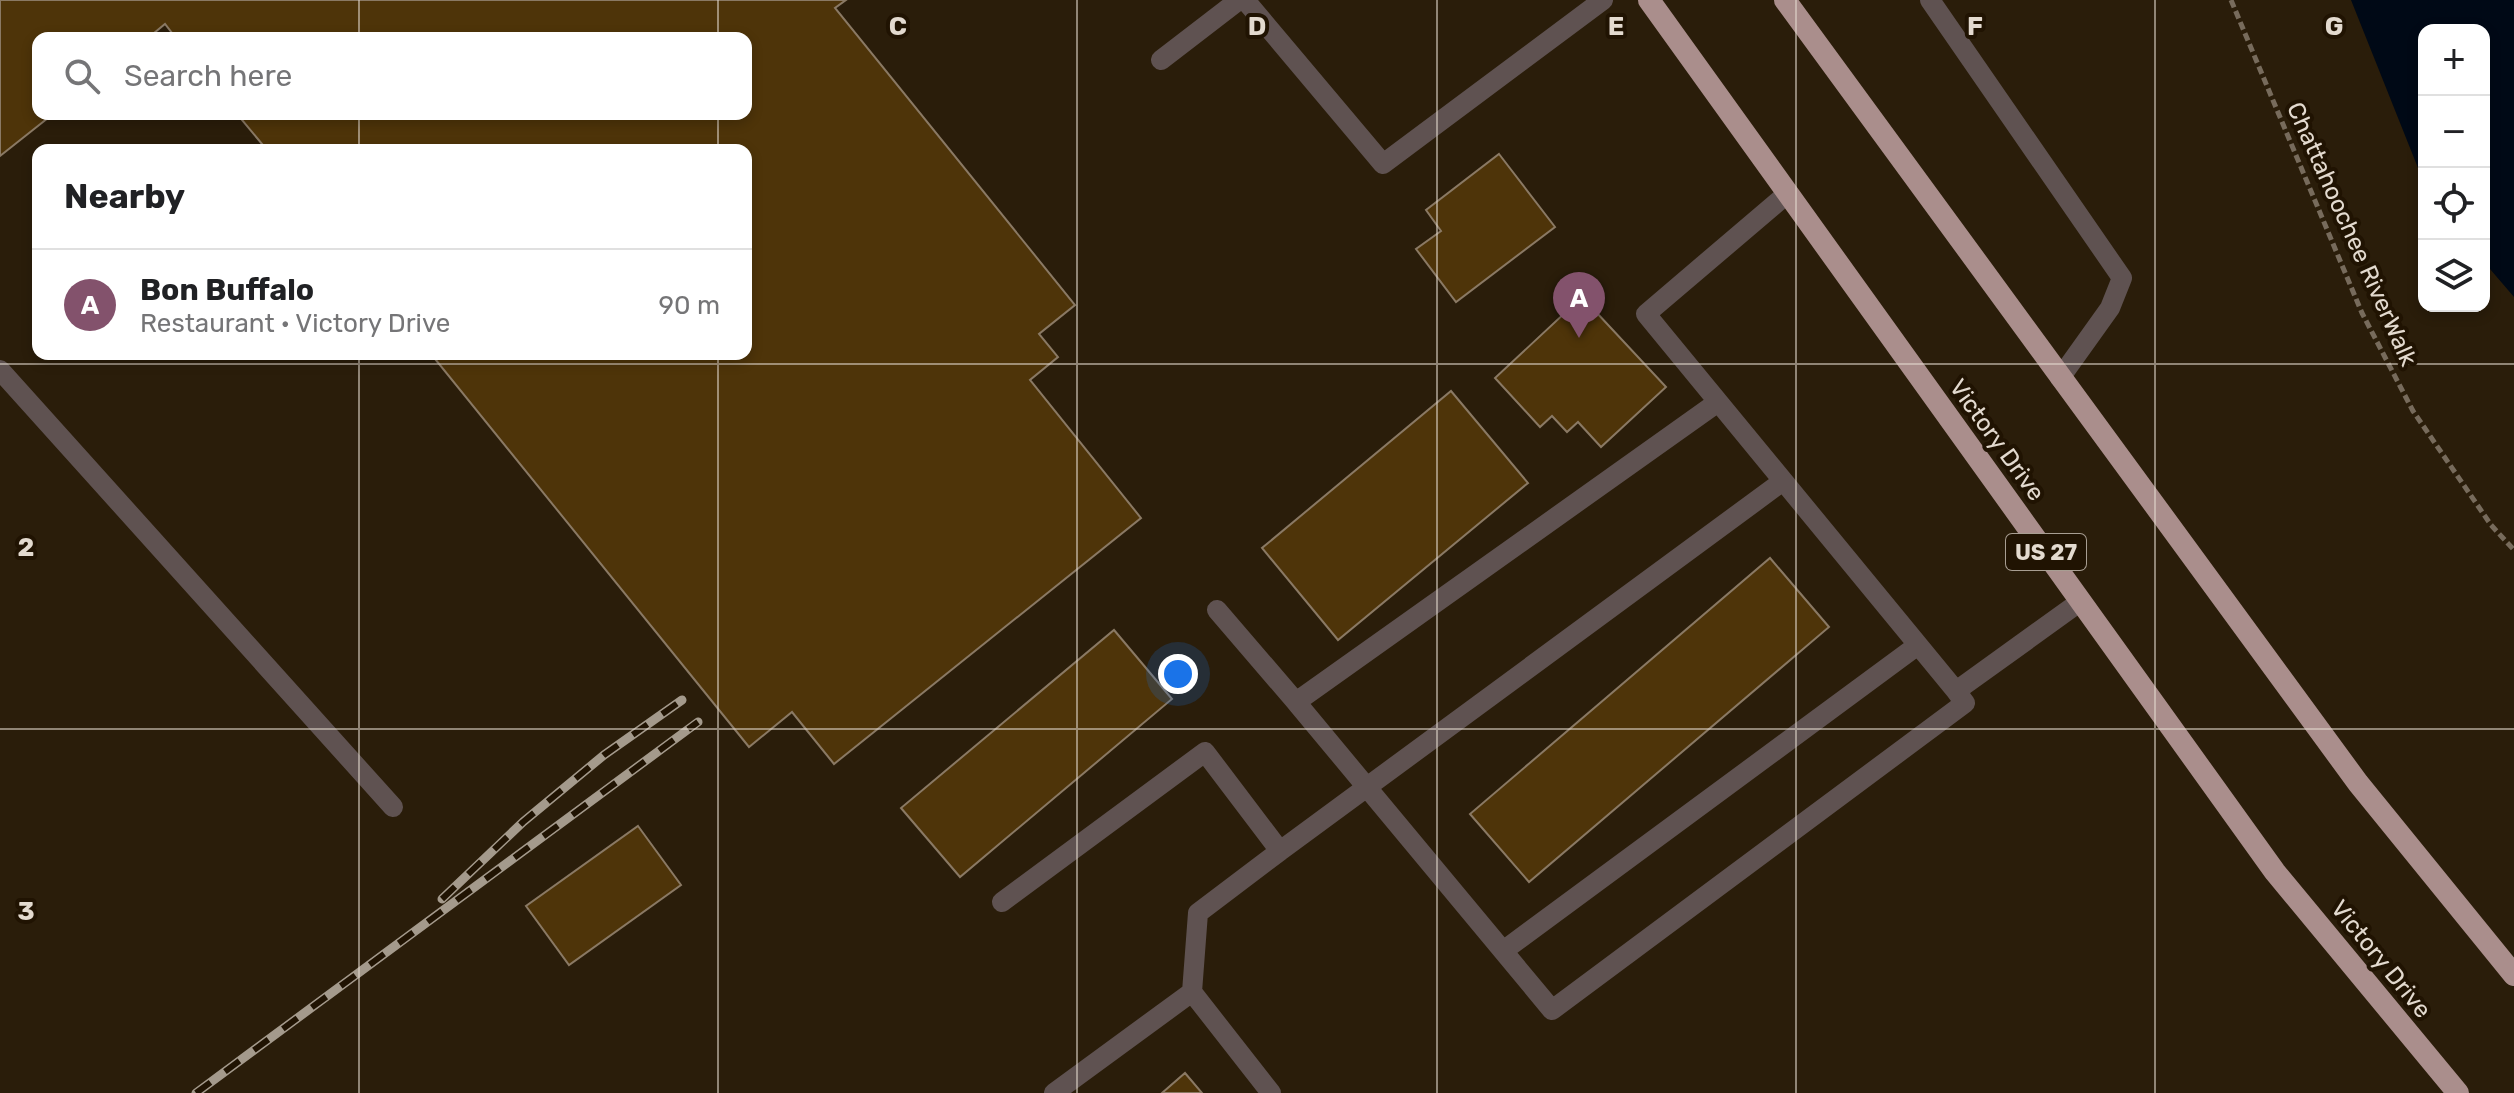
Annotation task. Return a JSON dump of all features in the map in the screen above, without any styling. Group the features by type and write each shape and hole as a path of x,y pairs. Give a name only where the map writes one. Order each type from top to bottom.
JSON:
{"highway":[{"name":"Victory Drive","path":"1649,0 2275,872 2458,1093"},
{"path":"1785,0 2358,783 2514,975"}],"lane":[{"path":"1161,60 1242,0 1383,164 1603,0"},
{"path":"1930,0 2122,278 2110,308 2060,378"},
{"path":"1217,610 1552,1010 1965,703 1646,314 1788,193"},
{"path":"0,370 393,807"},
{"path":"1296,702 1718,402"},
{"path":"1271,1093 1192,992 1198,913 1783,481"},
{"path":"1956,691 2081,601"},
{"path":"1503,951 1918,645"},
{"path":"1002,902 1205,752 1280,851"},
{"path":"1054,1093 1192,992"}],"path":[{"name":"Chattahoochee RiverWalk","path":"2231,0 2362,313 2413,411 2491,525 2514,550"}],"shaded area":[{"path":"2351,0 2514,0 2514,297 2490,269 2490,24 2418,24 2418,168"}],"building":[{"path":"0,0 846,0 835,8 1075,305 1039,334 1058,357 1030,380 1141,518 834,764 792,712 749,747 436,360 752,360 752,144 262,144 242,120 752,120 752,32 171,32 165,24 155,32 32,32 32,120 45,120 0,156"},
{"path":"1499,154 1555,227 1456,302 1416,249 1441,231 1426,210"},
{"path":"1582,297 1666,387 1601,447 1578,422 1567,432 1552,416 1540,427 1495,378"},
{"path":"1451,391 1528,483 1338,640 1262,548"},
{"path":"1770,558 1829,627 1529,882 1470,814"},
{"path":"1114,630 1172,699 960,877 901,808"},
{"path":"638,826 681,885 569,965 526,906"},
{"path":"1185,1073 1202,1093 1162,1093"}],"railway":[{"path":"442,899 523,822 604,755 682,700"},
{"path":"196,1093 698,722"}],"place":[{"name":"Bon Buffalo","path":"1579,338"}]}
